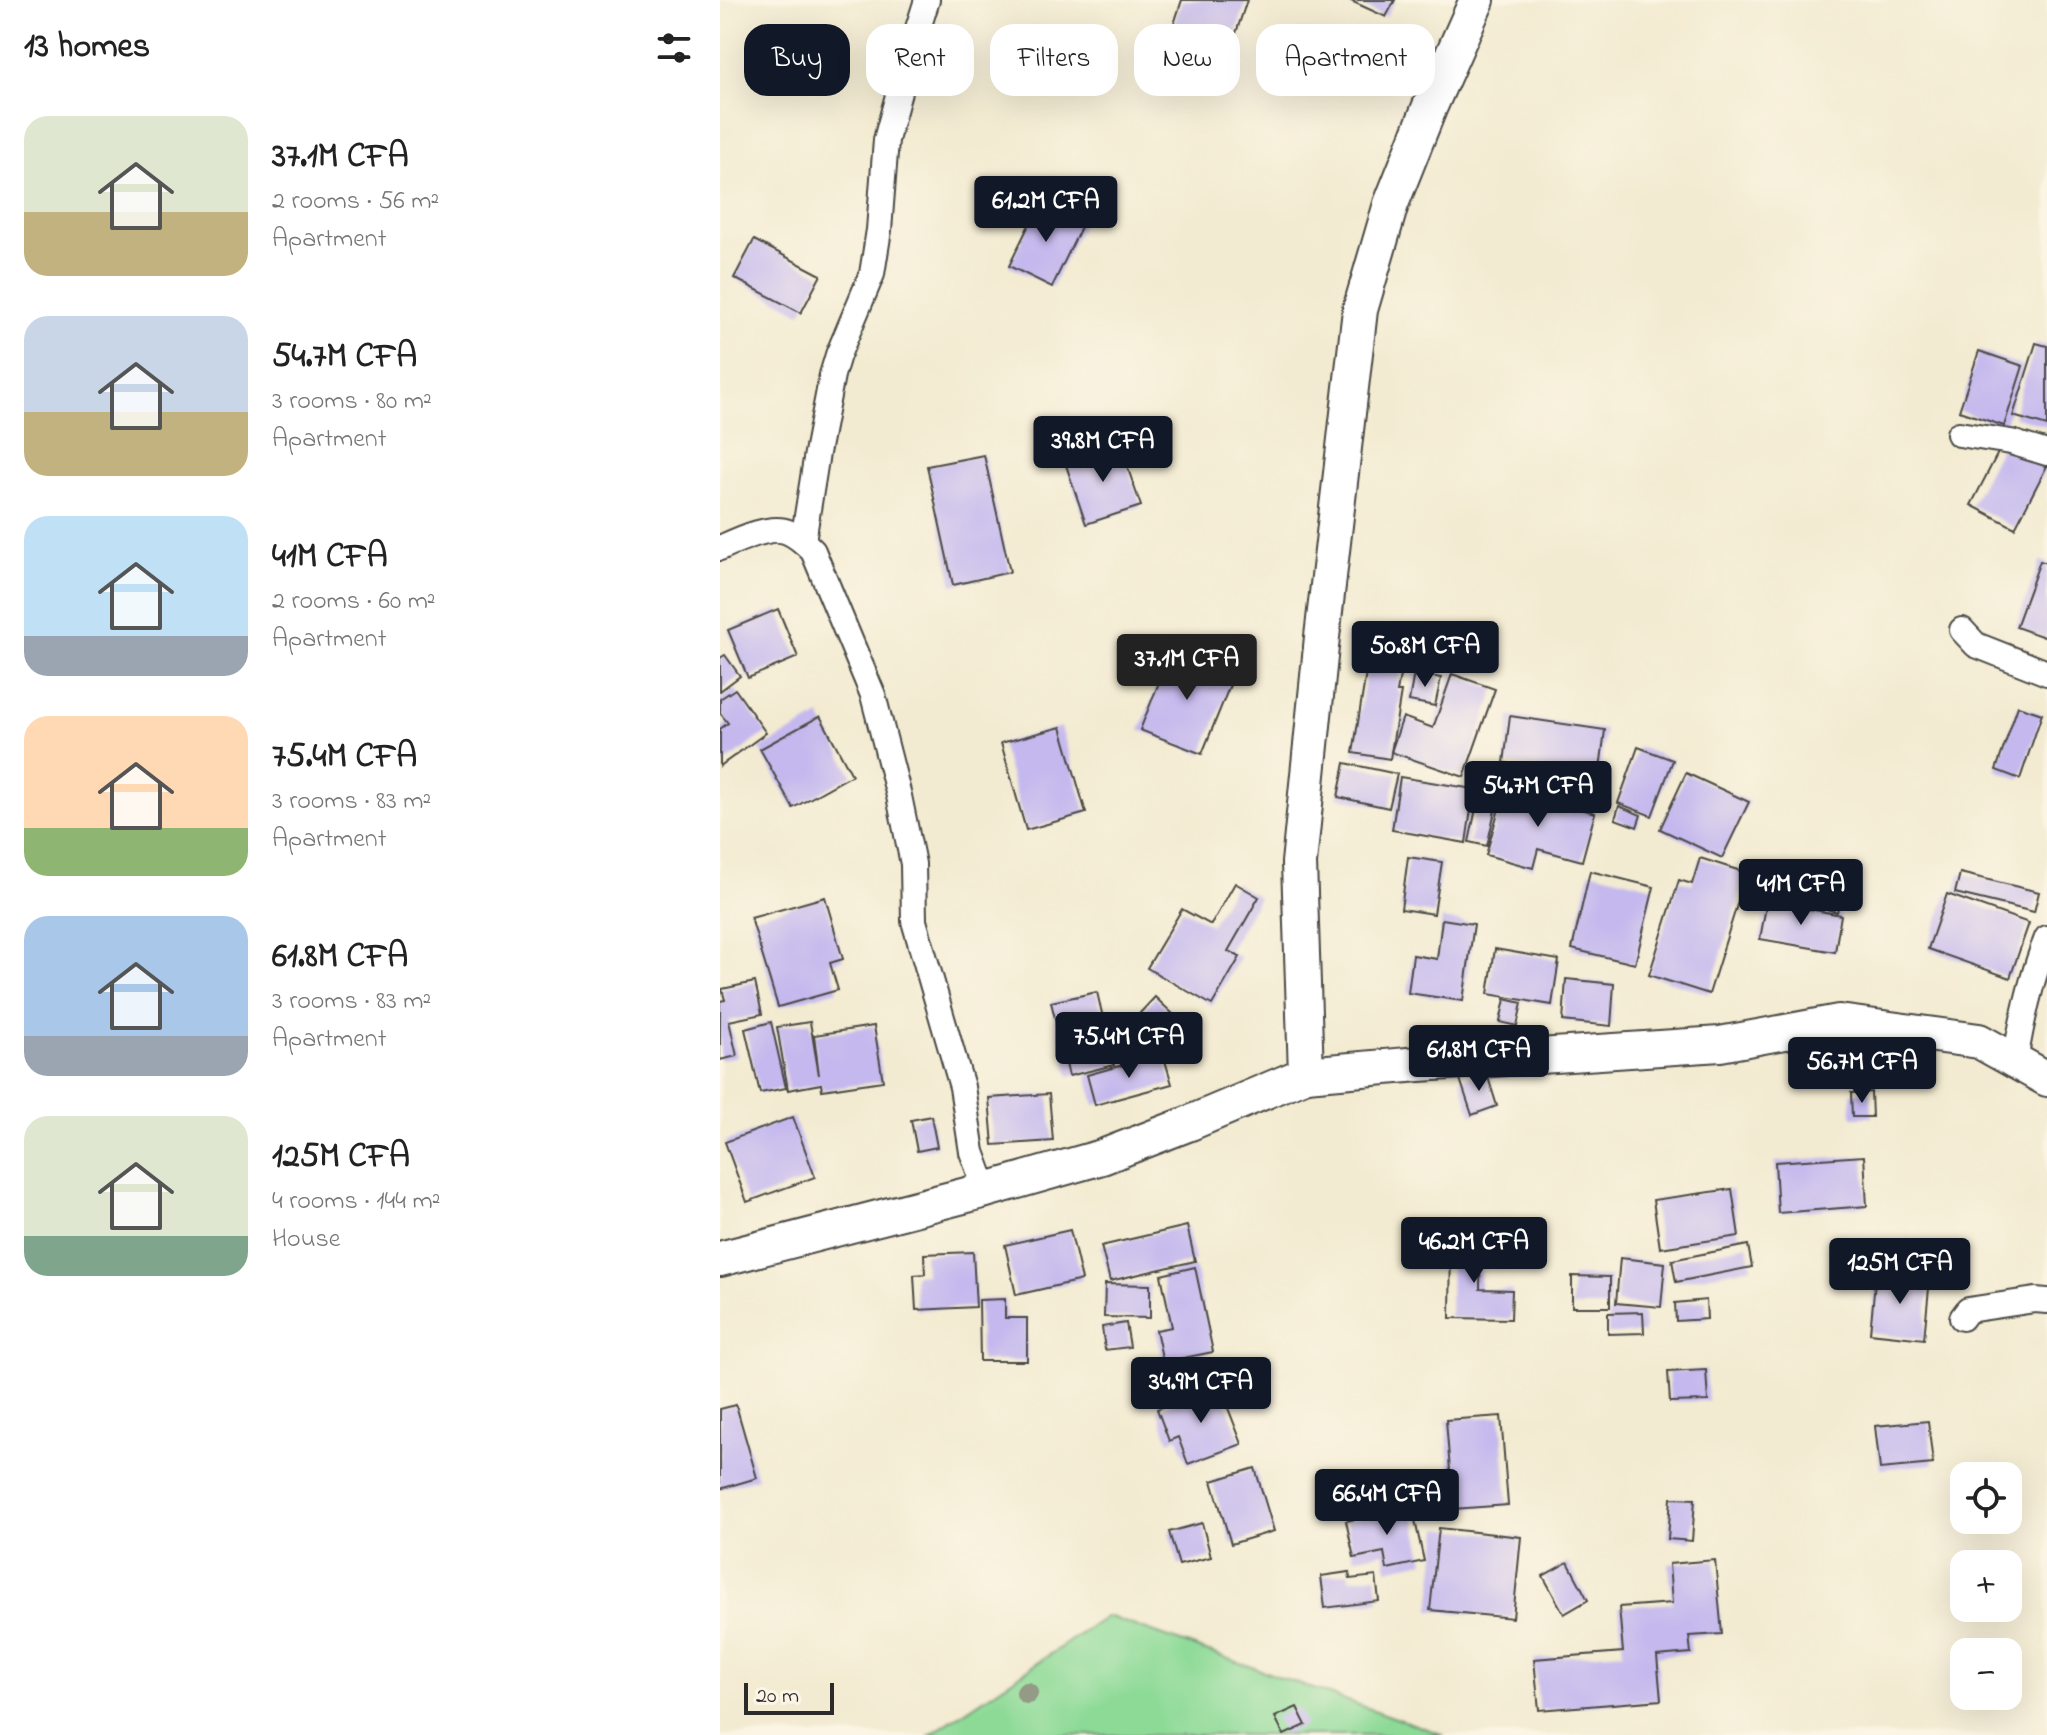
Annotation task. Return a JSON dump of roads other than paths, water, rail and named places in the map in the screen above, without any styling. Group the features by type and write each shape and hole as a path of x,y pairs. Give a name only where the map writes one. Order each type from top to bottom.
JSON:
{"street":[{"path":"803,541 832,375 872,274 886,140 927,0"},
{"path":"1306,1074 1299,863 1360,310 1391,204 1477,0"},
{"path":"1959,434 2011,442 2047,453"},
{"path":"720,548 751,534 785,530 803,541 813,551 873,695 913,864 914,921 962,1087 972,1152 986,1190"},
{"path":"1962,630 1976,645 2047,673"},
{"path":"2015,1061 2023,1013 2047,938"},
{"path":"720,1259 1102,1157 1306,1074 1720,1044 1839,1022 1979,1041 2047,1079"},
{"path":"1962,1318 1968,1310 2047,1301"}]}
